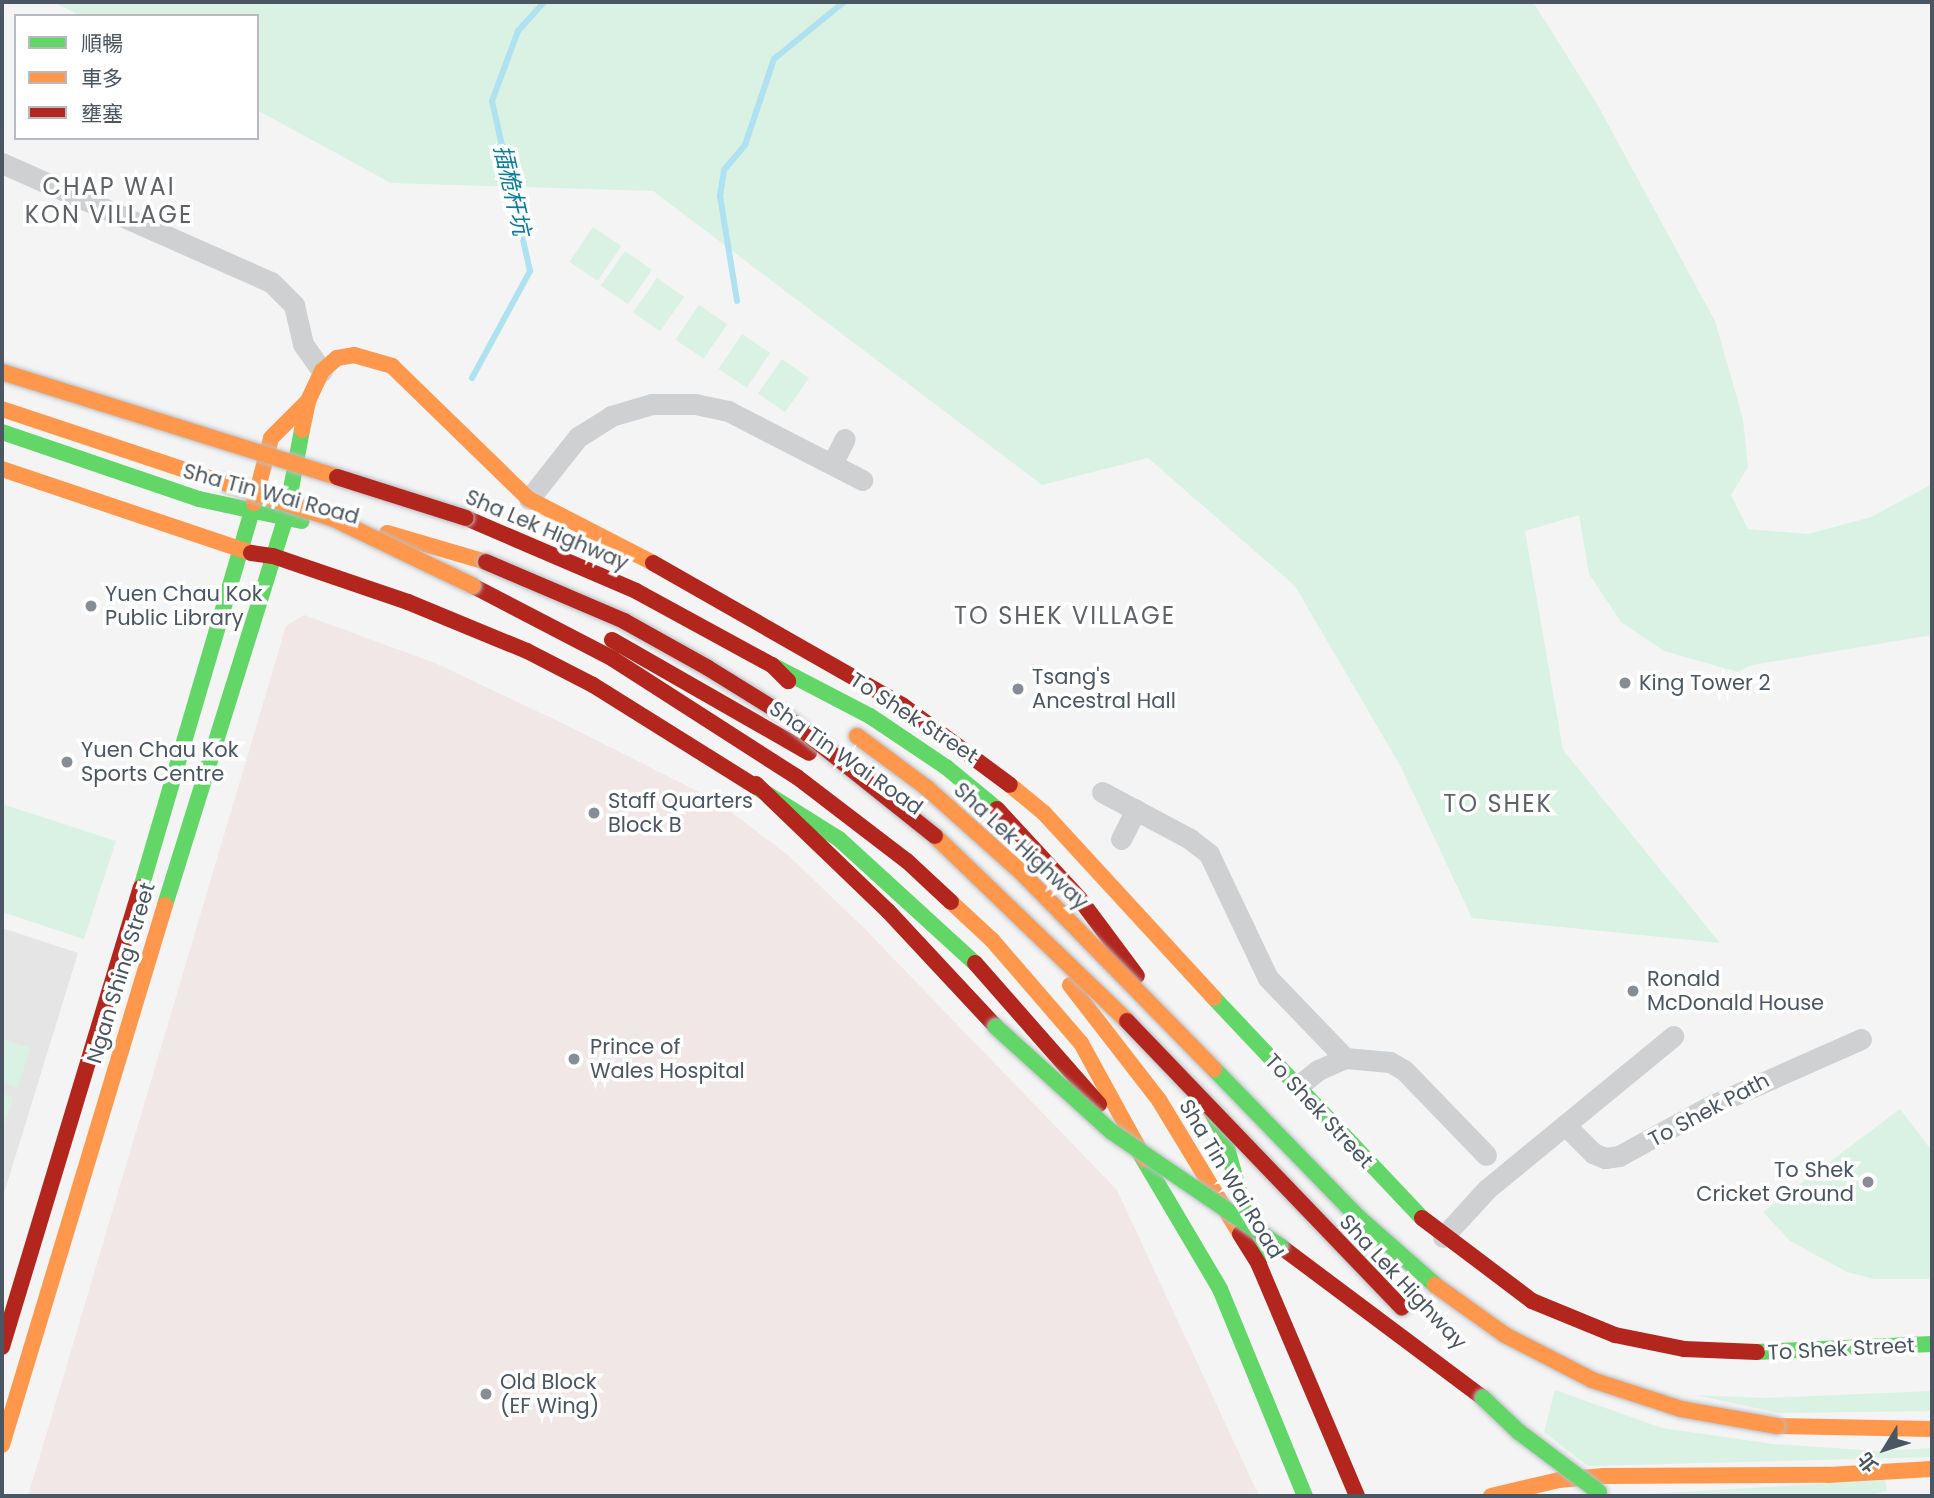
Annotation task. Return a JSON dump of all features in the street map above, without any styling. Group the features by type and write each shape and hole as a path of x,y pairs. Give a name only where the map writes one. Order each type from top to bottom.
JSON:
{"main road":[{"name":"To Shek Street","path":"322,372 337,358 354,355 391,366 529,499 661,567 853,677 971,753 1044,813 1297,1087 1443,1237 1532,1301 1581,1324 1651,1344 1745,1353 1932,1344"},
{"name":"Sha Lek Highway","path":"2,372 477,522 636,591 772,665 927,788 1021,872 1389,1246 1505,1335 1592,1380 1681,1409 1812,1429 1932,1429"},
{"path":"249,513 271,438 307,401 322,372"},
{"path":"286,516 307,401"},
{"name":"Sha Lek Highway","path":"2,409 334,519 486,562 575,598 718,674 841,757 921,821 1022,915 1414,1322 1483,1398 1527,1438 1606,1496"},
{"name":"Sha Tin Wai Road","path":"2,432 249,513 286,516 517,595 594,630 760,722 895,817 993,904 1098,1018 1167,1111 1259,1265 1357,1496"},
{"path":"2,469 242,552 273,556 408,601 527,651 593,685 756,784 839,839 952,937 1049,1042 1145,1160"},
{"name":"Ngan Shing Street","path":"2,1347 242,552 249,513"},
{"name":"Ngan Shing Street","path":"2,1445 286,516"},
{"path":"334,519 613,659 797,777 878,836 973,921 1081,1043 1220,1289 1305,1496"},
{"path":"772,665 870,716 946,767 1034,846 1114,942 1223,1133 1259,1265"},
{"path":"756,784 897,919 996,1027 1112,1132 1295,1256 1483,1398"},
{"path":"1491,1496 1559,1480 1604,1476 1828,1475 1932,1469"}],"street":[{"path":"2,163 271,282 294,305 303,344 322,372"},
{"path":"529,499 578,437 611,416 652,404 695,404 728,411 862,480"},
{"path":"832,464 845,439"},
{"path":"1102,792 1198,843 1209,854 1268,978 1345,1058"},
{"path":"1121,839 1136,810"},
{"path":"1443,1237 1487,1189 1673,1036"},
{"name":"To Shek Path","path":"1565,1125 1593,1153 1605,1158 1619,1156 1755,1084 1861,1039"},
{"path":"1297,1087 1318,1070 1345,1058 1374,1059 1404,1070 1486,1155"}],"shaded area":[{"name":"Prince of Wales Hospital","path":"304,615 435,663 560,722 715,800 789,856 864,928 1117,1190 1259,1496 28,1496 286,626"},
{"path":"2,928 78,953 2,1200"}],"green space":[{"path":"53,2 1533,2 1596,102 1715,321 1743,419 1748,467 1731,495 1748,529 1808,534 1871,517 1932,484 1932,635 1752,665 1738,672 1664,651 1621,622 1589,574 1579,515 1525,531 1563,750 1720,943 1472,918 1401,767 1295,586 1148,458 1042,485 653,191 391,183 259,111 259,14 77,14"},
{"path":"593,227 621,246 598,281 570,262"},
{"path":"625,251 652,270 628,304 601,285"},
{"path":"657,278 684,297 660,331 633,312"},
{"path":"699,305 727,324 704,359 676,340"},
{"path":"742,334 770,353 747,388 719,369"},
{"path":"782,359 809,378 785,412 758,393"},
{"path":"2,804 116,841 84,939 2,912"},
{"path":"2,1039 30,1048 18,1088 2,1083"},
{"path":"2,1094 13,1097 2,1134"},
{"name":"To Shek Cricket Ground","path":"1900,1109 1932,1151 1932,1277 1927,1279 1874,1279 1847,1272 1790,1241 1763,1212"},
{"path":"1555,1390 1662,1428 1773,1444 1879,1451 1932,1448 1932,1457 1588,1466 1544,1432"},
{"path":"1932,1391 1932,1411 1779,1413 1695,1395 1763,1398"},
{"path":"1885,1480 1887,1491 1866,1496 1629,1495"}],"waterway":[{"name":"插桅杆坑","path":"472,378 530,271 492,101 518,31 544,2"},
{"path":"737,301 720,196 724,170 745,145 774,59 844,2"}],"traffic: fast":[{"path":"165,905 286,516 302,430"},
{"path":"2,432 199,499 302,521"},
{"path":"141,888 254,503"},
{"path":"772,665 870,716 946,767 997,809"},
{"path":"756,787 839,839 975,963"},
{"path":"1214,998 1422,1218"},
{"path":"996,1027 1112,1132 1280,1246"},
{"path":"1214,1069 1358,1217 1435,1285"},
{"path":"1209,1107 1223,1133 1259,1265"},
{"path":"1139,1152 1220,1289 1305,1496"},
{"path":"1757,1352 1932,1344"},
{"path":"1483,1398 1519,1432 1599,1492"}],"traffic: slow":[{"path":"302,430 308,401 322,371 337,358 354,355 392,366 529,499 653,563"},
{"path":"2,372 337,477"},
{"path":"254,503 271,438 308,401"},
{"path":"2,409 227,484"},
{"path":"2,469 251,553"},
{"path":"227,484 334,519 473,586"},
{"path":"387,533 486,562"},
{"path":"857,736 927,788 1021,872 1214,1069"},
{"path":"1010,785 1044,813 1214,998"},
{"path":"935,836 1127,1021"},
{"path":"951,902 992,940 1081,1043 1145,1160"},
{"path":"2,1445 165,905"},
{"path":"1070,985 1159,1100 1240,1234"},
{"path":"1435,1285 1505,1335 1592,1380 1681,1409 1776,1426"},
{"path":"1776,1426 1932,1429"},
{"path":"1491,1496 1559,1480 1604,1476 1828,1475 1932,1469"}],"traffic: jam":[{"path":"337,477 466,518"},
{"path":"466,518 636,591 772,665 788,681"},
{"path":"251,553 273,556 408,602 527,651 593,685 756,787"},
{"path":"486,562 624,621 708,668 781,713 935,836"},
{"path":"653,563 902,705 1010,785"},
{"path":"473,586 613,659 797,777 907,861 951,902"},
{"path":"612,640 809,753"},
{"path":"756,784 888,911 996,1027"},
{"path":"997,809 1079,898 1137,976"},
{"path":"2,1347 141,888"},
{"path":"975,963 1099,1104"},
{"path":"1127,1021 1402,1308"},
{"path":"1422,1218 1532,1301 1615,1335 1684,1349 1757,1352"},
{"path":"1240,1234 1259,1265 1357,1496"},
{"path":"1280,1246 1483,1398"}],"place":[{"name":"Yuen Chau Kok Public Library","path":"91,606"},
{"name":"King Tower 2","path":"1625,683"},
{"name":"Tsang's Ancestral Hall","path":"1018,689"},
{"name":"Yuen Chau Kok Sports Centre","path":"67,762"},
{"name":"Staff Quarters Block B","path":"594,813"},
{"name":"Ronald McDonald House","path":"1633,991"},
{"name":"Prince of Wales Hospital","path":"574,1059"},
{"name":"To Shek Cricket Ground","path":"1868,1182"},
{"name":"Old Block (EF Wing)","path":"486,1394"}],"district":[{"name":"CHAP WAI KON VILLAGE","path":"109,201"},
{"name":"TO SHEK VILLAGE","path":"1065,616"},
{"name":"TO SHEK","path":"1498,804"}]}
